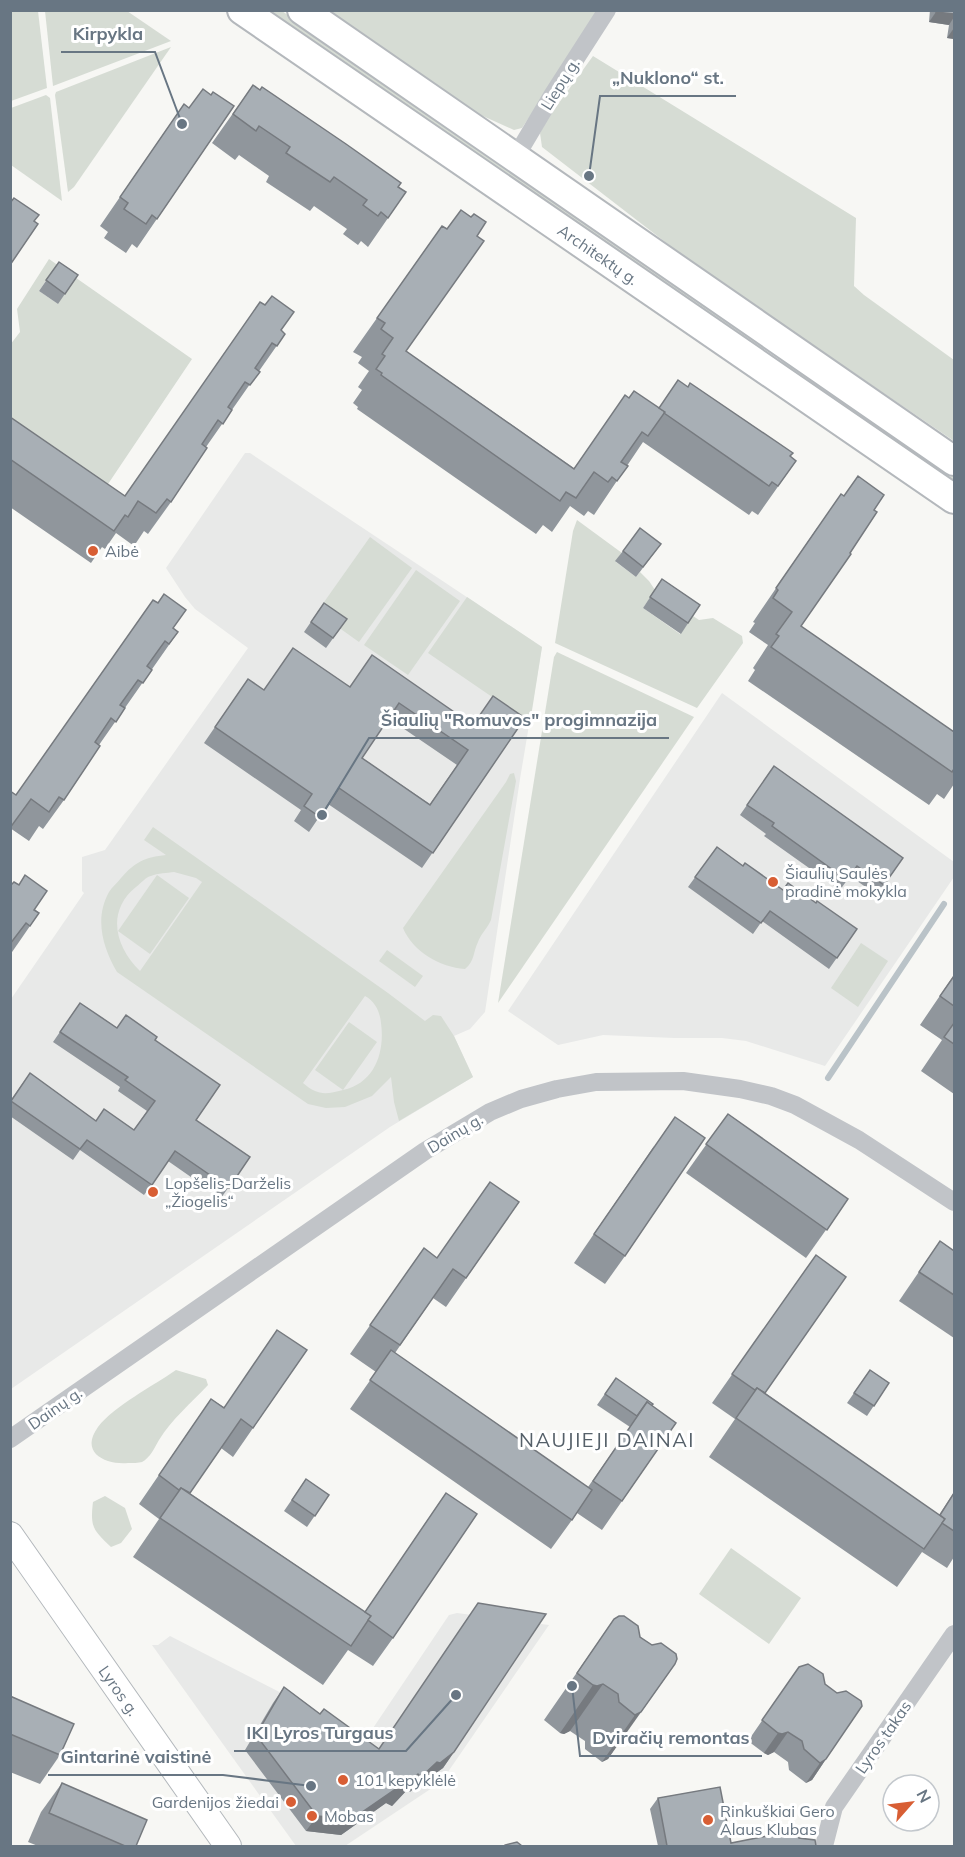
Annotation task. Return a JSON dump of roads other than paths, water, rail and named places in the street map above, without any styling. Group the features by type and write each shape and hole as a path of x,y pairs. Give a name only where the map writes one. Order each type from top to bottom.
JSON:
{"main road":[{"name":"Architektų g.","path":"242,10 954,499"},
{"name":"Architektų g.","path":"302,10 954,461"},
{"path":"770,372 787,346"}],"street":[{"name":"Liepų g.","path":"515,158 607,10"},
{"name":"Dainų g.","path":"10,1439 434,1145 490,1112 521,1099 556,1089 597,1082 683,1081 719,1085 771,1096 795,1105 859,1140 954,1202"},
{"name":"Lyros g.","path":"10,1535 228,1846"},
{"name":"Lyros takas","path":"824,1846 834,1807 954,1634"}],"waterway":[{"path":"828,1078 944,904"}],"place":[{"name":"Kirpykla","path":"182,124"},
{"name":"„Nuklono“ st.","path":"589,176"},
{"name":"Aibė","path":"93,551"},
{"name":"Šiaulių \"Romuvos\" progimnazija","path":"322,815"},
{"name":"Šiaulių Saulės pradinė mokykla","path":"773,882"},
{"name":"Lopšelis-Darželis „Žiogelis“","path":"153,1192"},
{"name":"Dviračių remontas","path":"572,1686"},
{"name":"IKI Lyros Turgaus","path":"456,1695"},
{"name":"101 kepyklėlė","path":"343,1780"},
{"name":"Gintarinė vaistinė","path":"311,1786"},
{"name":"Gardenijos žiedai","path":"291,1802"},
{"name":"Mobas","path":"312,1816"},
{"name":"Rinkuškiai Gero Alaus Klubas","path":"708,1820"}],"district":[{"name":"NAUJIEJI DAINAI","path":"607,1440"}]}
